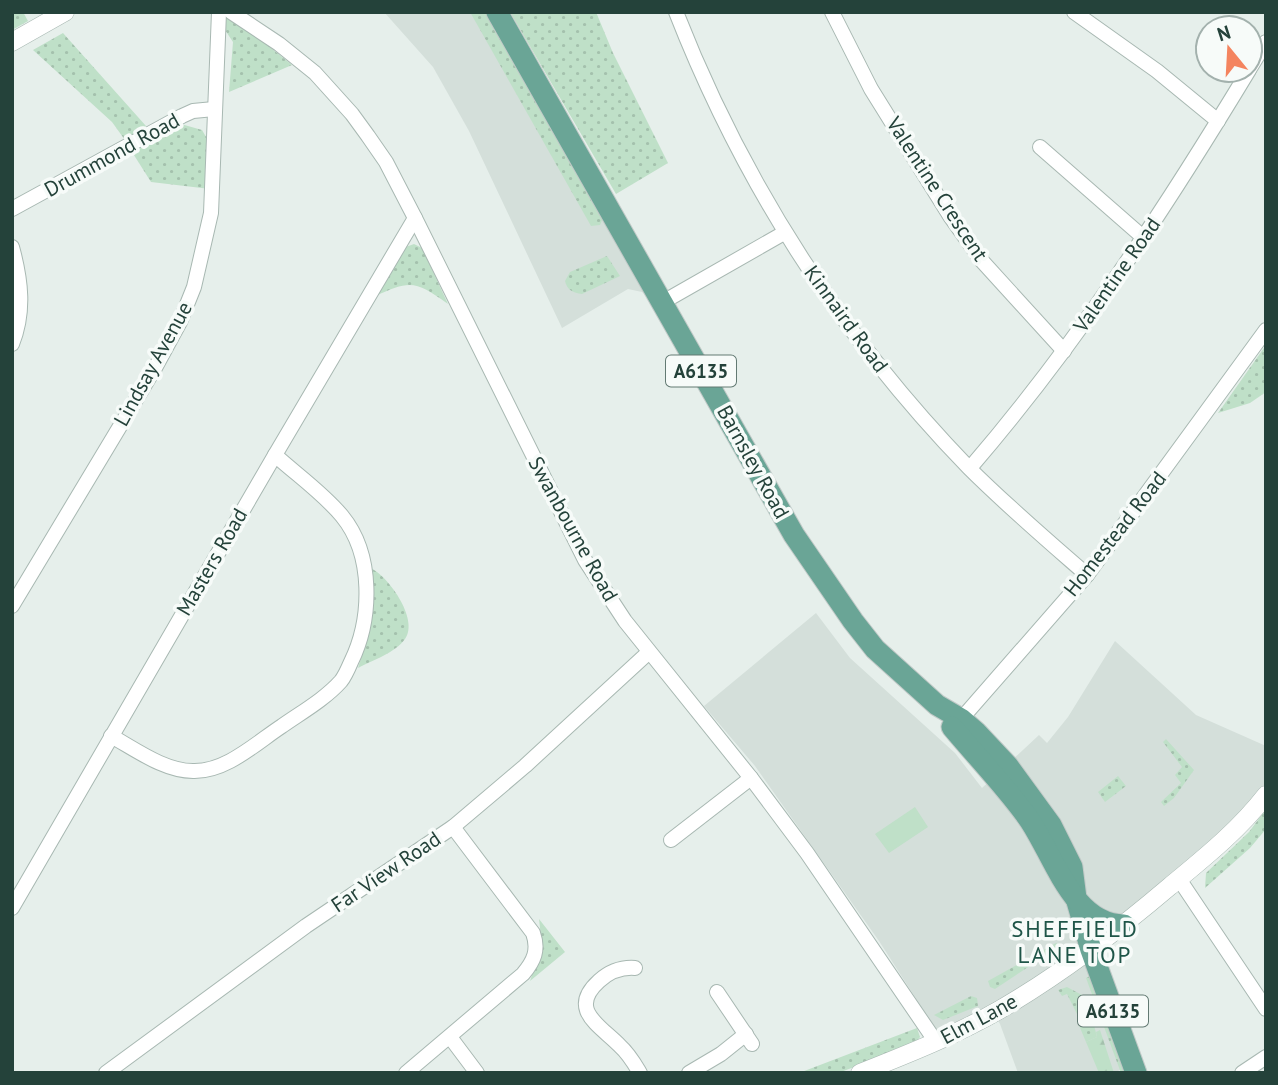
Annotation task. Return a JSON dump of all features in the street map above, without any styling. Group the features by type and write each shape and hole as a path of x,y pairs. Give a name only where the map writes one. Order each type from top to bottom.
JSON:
{"main road":[{"name":"Barnsley Road","path":"497,12 794,535 825,582 875,649 1008,766 1051,825 1072,867 1076,898 1091,950 1136,1073"},
{"path":"1076,898 1099,920 1124,925"}],"street":[{"path":"12,42 65,12"},
{"name":"Lindsay Avenue","path":"13,602 155,368 180,322 194,288 211,213 219,12"},
{"name":"Swanbourne Road","path":"231,12 288,51 334,93 386,162 585,560 625,621 751,778 807,853 936,1042"},
{"name":"Kinnaird Road","path":"676,12 701,76 738,151 784,233 859,341 909,403 970,468 1087,575"},
{"name":"Valentine Crescent","path":"832,12 871,89 950,216 982,261 1064,351"},
{"path":"1074,12 1157,71 1218,121"},
{"name":"Valentine Road","path":"970,468 1020,411 1144,238 1241,84"},
{"name":"Drummond Road","path":"12,209 182,116 193,111 214,109"},
{"path":"1040,147 1144,238"},
{"name":"Masters Road","path":"13,907 415,218"},
{"path":"663,302 784,233"},
{"path":"12,247 21,292 16,334 12,344"},
{"name":"Homestead Road","path":"957,723 1087,575 1266,330"},
{"path":"111,736 174,768 194,772 218,767 237,757 324,696 343,679 355,655 368,604 359,552 352,531 342,516 275,455"},
{"name":"Far View Road","path":"107,1073 306,926 453,827 525,766 649,652"},
{"path":"671,840 751,778"},
{"name":"Elm Lane","path":"860,1073 936,1042 1000,1010 1091,950 1238,829 1266,795"},
{"path":"405,1073 523,974 532,964 537,943 533,933 453,827"},
{"path":"1179,879 1266,1009"},
{"path":"635,968 627,967 604,976 588,993 586,1004 589,1018 622,1048 640,1073"},
{"path":"689,1073 749,1039 717,992"},
{"path":"450,1037 477,1073"},
{"path":"1242,1073 1266,1057"}],"shaded area":[{"path":"384,12 491,12 656,303 642,292 628,289 562,328 469,131 433,67"},
{"path":"816,613 850,658 955,753 982,788 1039,735 1047,743 1068,717 1115,641 1196,715 1266,746 1266,785 1242,815 1084,949 1128,1066 1114,1073 1018,1073 1000,1024 990,1007 938,1033 879,941 755,766 704,706"}],"green space":[{"path":"12,12 23,12 28,21 12,30"},
{"path":"213,12 244,12 250,31 292,65 229,92 233,42"},
{"path":"470,12 485,12 603,218 600,225 591,226"},
{"path":"510,12 596,12 613,53 668,163 616,194"},
{"path":"63,33 146,126 125,140 112,122 33,50"},
{"path":"181,124 202,130 209,142 210,189 151,182 132,152"},
{"path":"414,244 422,248 448,304 414,285 398,287 376,296 400,249"},
{"path":"607,256 620,276 582,294 569,289 565,281 570,272"},
{"path":"1266,345 1266,392 1250,403 1218,413"},
{"path":"368,567 384,578 399,598 405,609 408,631 405,639 396,648 358,668 374,603"},
{"path":"1166,739 1194,770 1174,798 1164,806 1161,802 1181,783 1175,775 1182,767 1163,742"},
{"path":"1118,776 1126,786 1105,802 1098,792"},
{"path":"915,807 928,827 889,853 875,834"},
{"path":"1266,809 1266,829 1250,848 1205,888 1206,873 1249,832"},
{"path":"539,919 565,952 530,981 542,946"},
{"path":"1056,943 1060,946 995,989 990,987 988,981"},
{"path":"1090,976 1129,1073 1121,1073 1086,978"},
{"path":"1067,987 1082,995 1089,1011 1078,1016 1067,994 1062,996 1058,990"},
{"path":"971,996 977,998 978,1006 943,1020 934,1015"},
{"path":"1092,1017 1097,1037 1086,1042 1078,1023"},
{"path":"917,1028 920,1037 914,1045 838,1073 799,1073"},
{"path":"1100,1030 1114,1073 1099,1073 1086,1042 1097,1037 1096,1032"}],"district":[{"name":"SHEFFIELD LANE TOP","path":"1075,942"}]}
